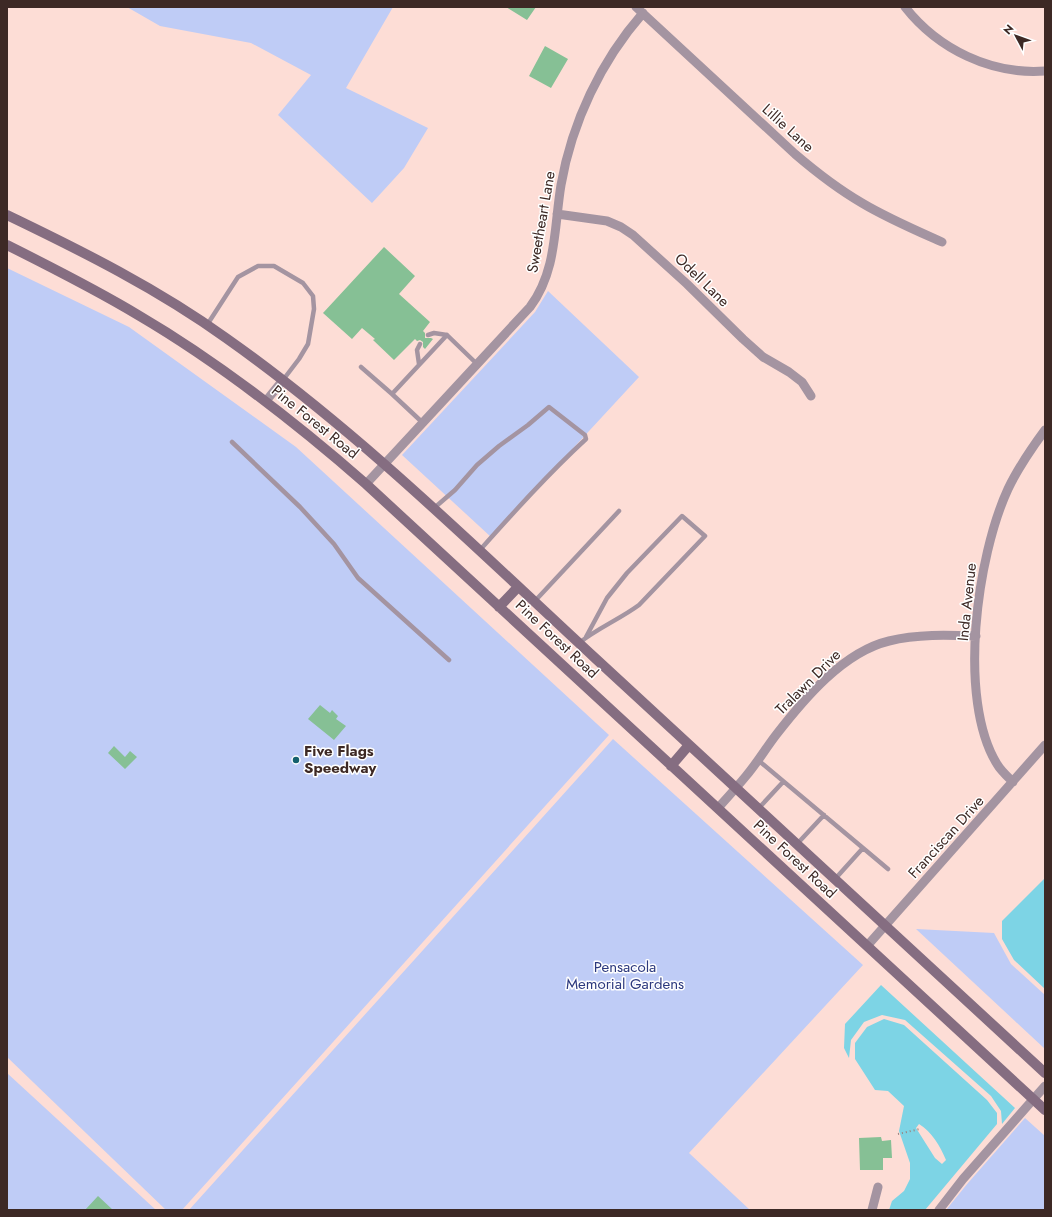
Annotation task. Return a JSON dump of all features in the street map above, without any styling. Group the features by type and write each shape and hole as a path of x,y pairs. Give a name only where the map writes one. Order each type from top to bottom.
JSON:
{"main road":[{"name":"Pine Forest Road","path":"7,215 85,253 136,281 207,325 331,418 480,551 534,602 583,640 689,745 1045,1073"},
{"name":"Pine Forest Road","path":"7,245 83,283 139,315 188,346 266,401 320,444 366,484 1045,1110"},
{"path":"499,607 518,587"},
{"path":"671,766 689,745"}],"street":[{"path":"905,7 931,35 964,56 992,66 1008,69 1045,71"},
{"name":"Sweetheart Lane","path":"366,484 530,307 540,292 548,273 561,184 567,156 576,128 587,101 639,9"},
{"name":"Lillie Lane","path":"639,9 816,172 850,196 882,215 942,242"},
{"name":"Odell Lane","path":"557,214 607,221 633,235 687,284 763,357 789,372 802,382 811,396"},
{"path":"266,401 282,380"},
{"name":"Inda Avenue","path":"1013,782 997,765 980,719 974,664 978,608 988,544 997,516 1021,464 1045,430"},
{"name":"Tralawn Drive","path":"718,808 736,788 803,702 834,672 852,658 870,648 889,641 947,635 976,636"},
{"name":"Franciscan Drive","path":"868,946 1045,745"},
{"path":"938,1210 963,1179 1045,1086"},
{"path":"872,1210 878,1187"}],"lane":[{"path":"207,325 238,277 258,266 274,266 303,283 313,296 314,309 308,344 299,359 282,380"},
{"path":"428,335 434,332 447,335 478,364"},
{"path":"392,394 447,335"},
{"path":"420,344 417,350 420,364"},
{"path":"361,367 423,423"},
{"path":"433,509 455,490 477,465 549,407 585,435 586,439 554,469 480,551"},
{"path":"232,442 300,507 334,544 358,578 449,660"},
{"path":"534,602 619,511"},
{"path":"682,516 706,536 639,605 631,611 599,628 583,640 607,598 627,573 682,516"},
{"path":"758,760 888,869"},
{"path":"758,809 783,782"},
{"path":"797,844 824,815"},
{"path":"835,879 863,848"}],"path":[{"path":"898,1134 920,1129"}],"green space":[{"path":"127,7 393,7 346,88 428,128 404,168 372,203 278,115 311,75 251,43 160,26"},
{"name":"Five Flags Speedway","path":"7,268 129,327 296,447 609,735 182,1210 166,1210 7,1057"},
{"path":"548,291 639,377 491,537 402,455 535,312"},
{"name":"Pensacola Memorial Gardens","path":"613,739 863,965 689,1153 750,1210 189,1210"},
{"path":"916,929 994,933 1011,964 1045,995 1045,1049"},
{"path":"7,1073 156,1210 7,1210"},
{"path":"1025,1118 1045,1136 1045,1210 946,1210 968,1183"}],"shaded area":[{"path":"1045,878 1045,989 1014,960 1002,939 1002,921"},
{"path":"881,985 1015,1108 1002,1124 1001,1111 991,1096 905,1020 882,1015 864,1022 851,1040 849,1058 844,1048 845,1024"},
{"path":"884,1019 904,1025 987,1100 997,1113 997,1124 925,1210 889,1210 892,1201 904,1191 910,1179 910,1163 899,1131 904,1106 888,1091 875,1090 855,1059 855,1043 867,1027","holes":["919,1124 932,1135 946,1160 942,1164 935,1158 916,1128"]}],"building":[{"path":"506,7 536,7 527,20"},
{"path":"545,46 568,59 551,88 529,76"},
{"path":"384,247 415,276 399,294 430,322 423,331 425,333 425,338 433,339 425,349 423,347 423,342 415,339 394,360 373,340 375,339 362,328 352,339 323,313"},
{"path":"320,705 330,713 332,710 338,716 336,719 346,726 334,740 308,719"},
{"path":"114,746 125,757 130,751 137,757 125,769 108,753"},
{"path":"881,1137 882,1141 891,1140 892,1158 883,1158 883,1170 860,1170 859,1138"},
{"path":"98,1196 113,1210 85,1210"}],"place":[{"name":"Five Flags Speedway","path":"296,760"}]}
